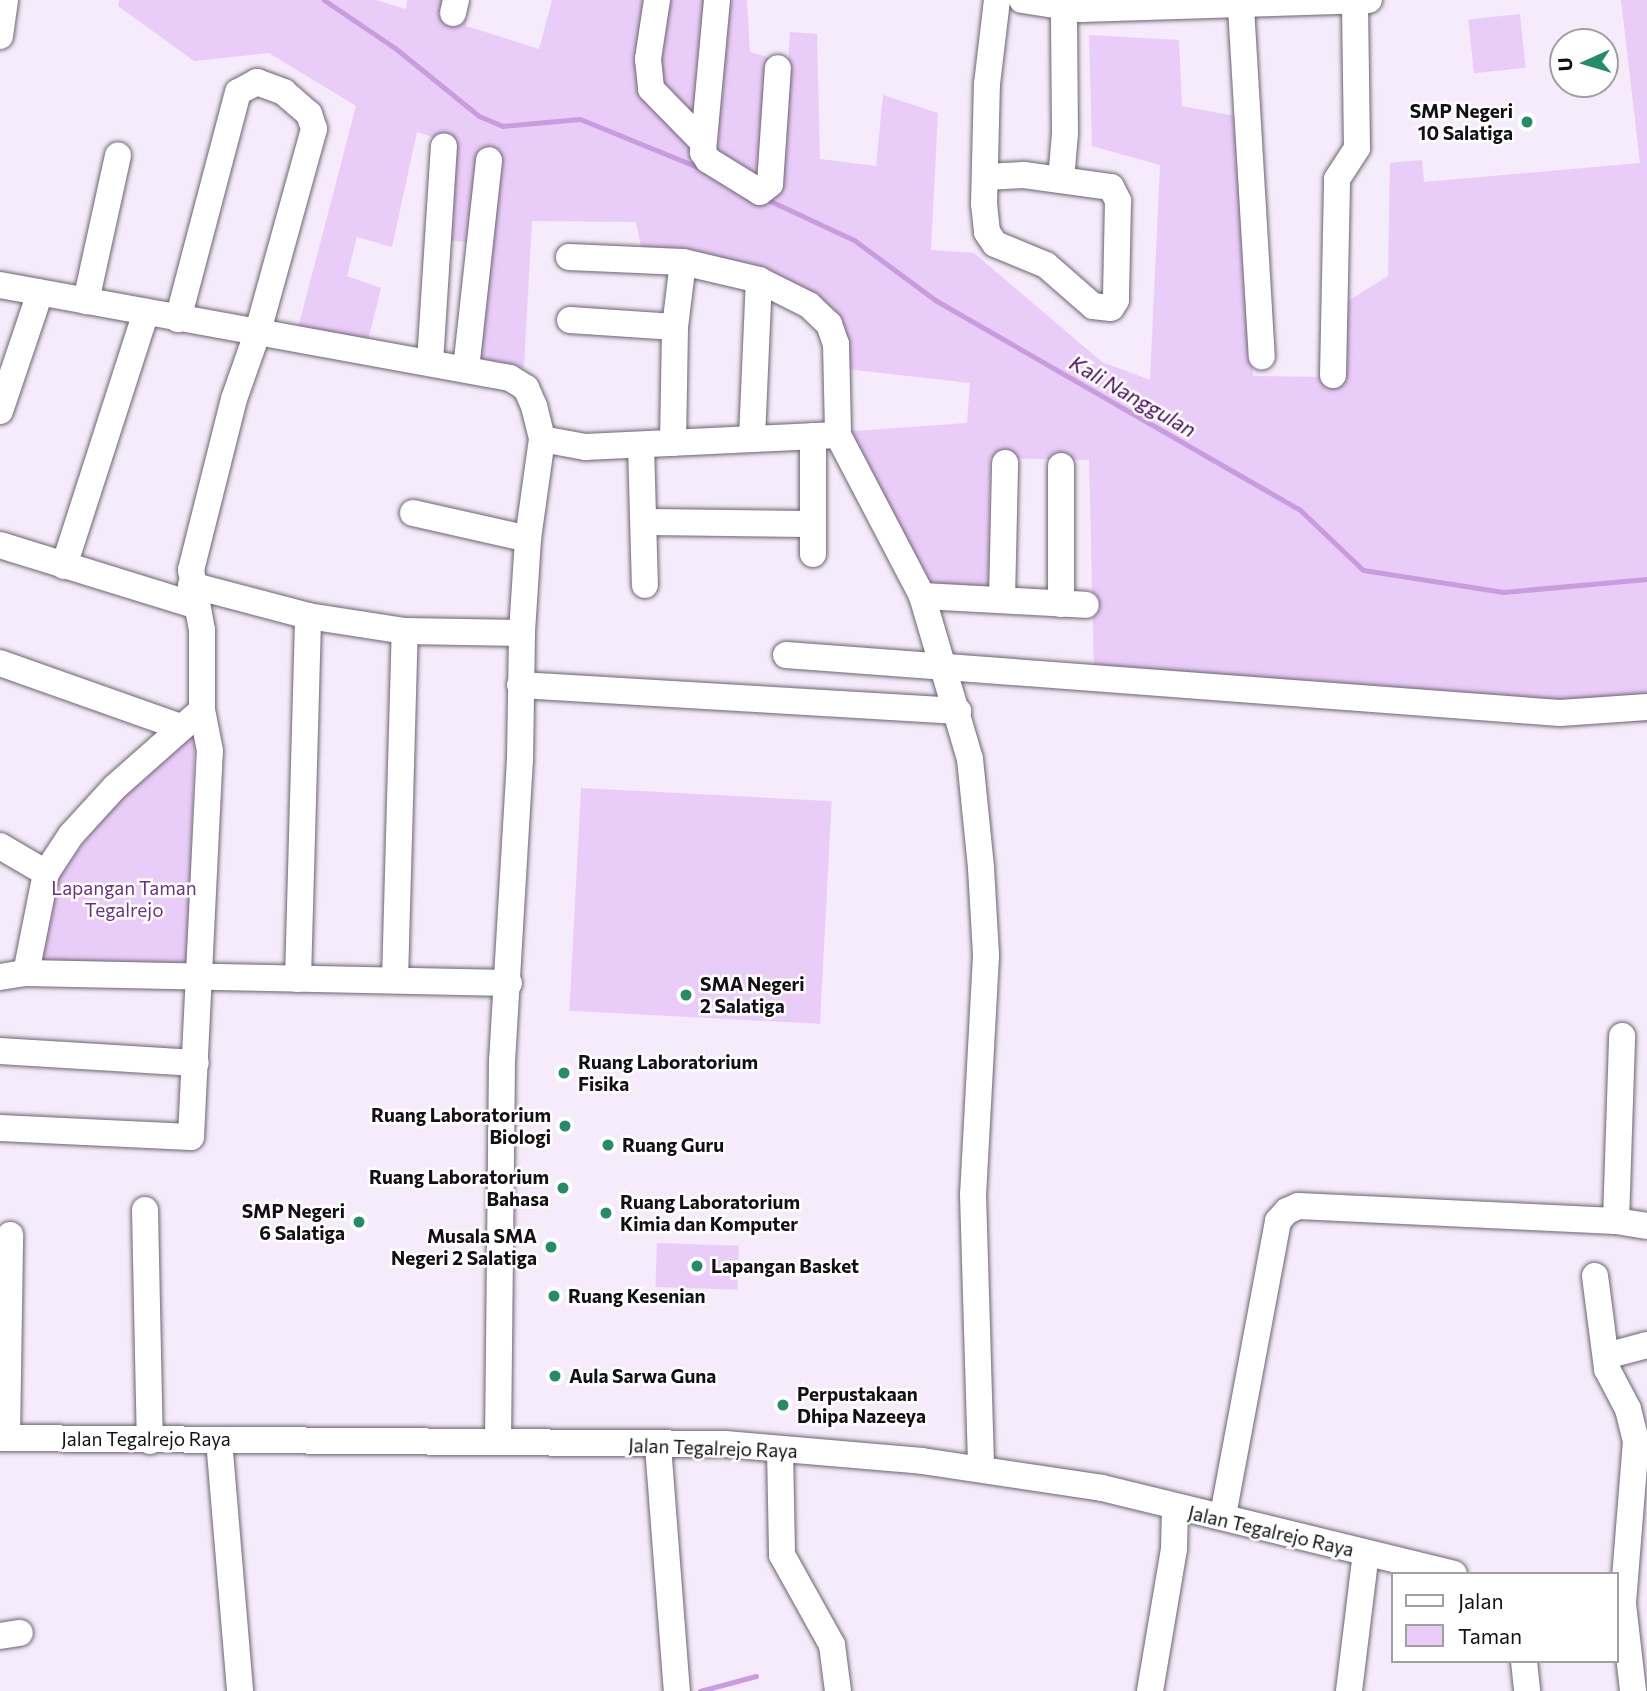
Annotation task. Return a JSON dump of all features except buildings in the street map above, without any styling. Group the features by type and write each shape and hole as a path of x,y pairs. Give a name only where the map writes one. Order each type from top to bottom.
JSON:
{"street":[{"path":"0,36 5,0"},
{"path":"657,0 648,59 651,89 701,140 708,160 753,189 765,190 773,166 778,68"},
{"path":"701,140 717,0"},
{"path":"985,177 1061,180 1111,187 1117,193 1116,300 1111,308 1093,306 1046,265 995,244 987,232 985,177 987,84 997,0"},
{"path":"1022,0 1075,6 1241,7 1362,1 1357,148 1336,179 1333,375"},
{"path":"1061,180 1075,6"},
{"path":"1241,7 1262,356"},
{"path":"0,1128 191,1137 210,751 202,710 202,630 194,596 234,399 258,331 314,129 309,114 284,92 257,82 237,92 178,319"},
{"path":"430,362 444,146"},
{"path":"86,301 118,155"},
{"path":"466,369 489,160"},
{"path":"569,257 683,262 759,280 809,305 829,324 836,344 813,524 813,554"},
{"path":"673,443 674,327 683,262"},
{"path":"752,438 759,280"},
{"path":"0,285 466,369 510,378 526,388 542,439 528,539 509,983 502,1060 498,1440"},
{"path":"0,411 40,293"},
{"path":"64,566 146,312"},
{"path":"570,320 674,327"},
{"path":"542,439 585,447 825,435"},
{"path":"825,435 922,596 970,759 986,956 973,1194 981,1468"},
{"path":"641,445 645,585"},
{"path":"1002,600 1005,463"},
{"path":"922,596 1073,604 1061,466"},
{"path":"414,513 528,539"},
{"path":"644,523 813,524"},
{"path":"0,545 64,566 194,596 308,617 405,631 522,633"},
{"path":"298,979 308,617"},
{"path":"395,980 405,631"},
{"path":"786,654 1560,713 1647,707"},
{"path":"0,663 181,727"},
{"path":"520,685 958,711"},
{"path":"202,710 115,787 71,835 46,873 13,975 509,983"},
{"path":"0,846 46,873"},
{"path":"1616,1221 1622,1036"},
{"path":"0,1051 196,1063"},
{"path":"1223,1515 1281,1215 1298,1206 1616,1221 1647,1226"},
{"path":"145,1210 150,1441"},
{"path":"3,1438 10,1235"},
{"path":"1595,1276 1606,1356 1636,1441 1629,1605 1633,1691"},
{"path":"1606,1356 1647,1345"},
{"name":"Jalan Tegalrejo Raya","path":"3,1438 150,1441 498,1440 780,1449 981,1468 1102,1488 1175,1508 1223,1515 1446,1572"},
{"path":"219,1440 240,1691"},
{"path":"658,1446 677,1685"},
{"path":"780,1449 782,1555 832,1646 838,1691"},
{"path":"1150,1691 1174,1549 1175,1508"},
{"path":"1349,1691 1366,1553"},
{"path":"1524,1663 1527,1691"}],"green space":[{"path":"119,0 376,0 406,9 407,0 467,0 466,26 539,49 552,0 747,0 750,52 788,63 790,32 817,34 820,159 876,166 883,95 938,113 931,250 974,253 1102,362 1150,380 1160,165 1092,146 1089,35 1179,40 1182,106 1245,118 1245,253 1253,376 1335,377 1335,309 1388,276 1390,163 1422,160 1424,182 1640,163 1621,0 1647,0 1647,723 1094,671 1089,460 990,458 989,598 927,596 839,432 967,423 970,383 846,369 839,317 642,252 636,222 532,221 524,368 471,361 480,244 440,239 446,141 417,132 392,247 357,237 347,276 381,288 367,345 297,332 356,106 269,53 194,61 118,6"},
{"path":"1520,14 1526,68 1474,73 1468,19"},
{"name":"Lapangan Taman Tegalrejo","path":"195,724 188,967 38,964 58,876 113,806"},
{"path":"581,788 832,801 820,1024 569,1011"},
{"name":"Lapangan Basket","path":"657,1243 739,1246 737,1290 655,1287"}],"waterway":[{"path":"324,0 395,48 479,116 502,126 580,119 700,168"},
{"name":"Kali Nanggulan","path":"766,199 854,240 935,300 1299,509 1363,570 1503,592 1647,579"},
{"path":"700,1691 756,1676"}],"place":[{"name":"SMP Negeri 10 Salatiga","path":"1527,122"},
{"name":"SMA Negeri 2 Salatiga","path":"686,995"},
{"name":"Ruang Laboratorium Fisika","path":"564,1073"},
{"name":"Ruang Laboratorium Biologi","path":"565,1126"},
{"name":"Ruang Guru","path":"608,1145"},
{"name":"Ruang Laboratorium Bahasa","path":"563,1188"},
{"name":"Ruang Laboratorium Kimia dan Komputer","path":"606,1213"},
{"name":"SMP Negeri 6 Salatiga","path":"359,1222"},
{"name":"Musala SMA Negeri 2 Salatiga","path":"551,1247"},
{"name":"Lapangan Basket","path":"697,1266"},
{"name":"Ruang Kesenian","path":"554,1296"},
{"name":"Aula Sarwa Guna","path":"555,1376"},
{"name":"Perpustakaan Dhipa Nazeeya","path":"783,1405"}]}
